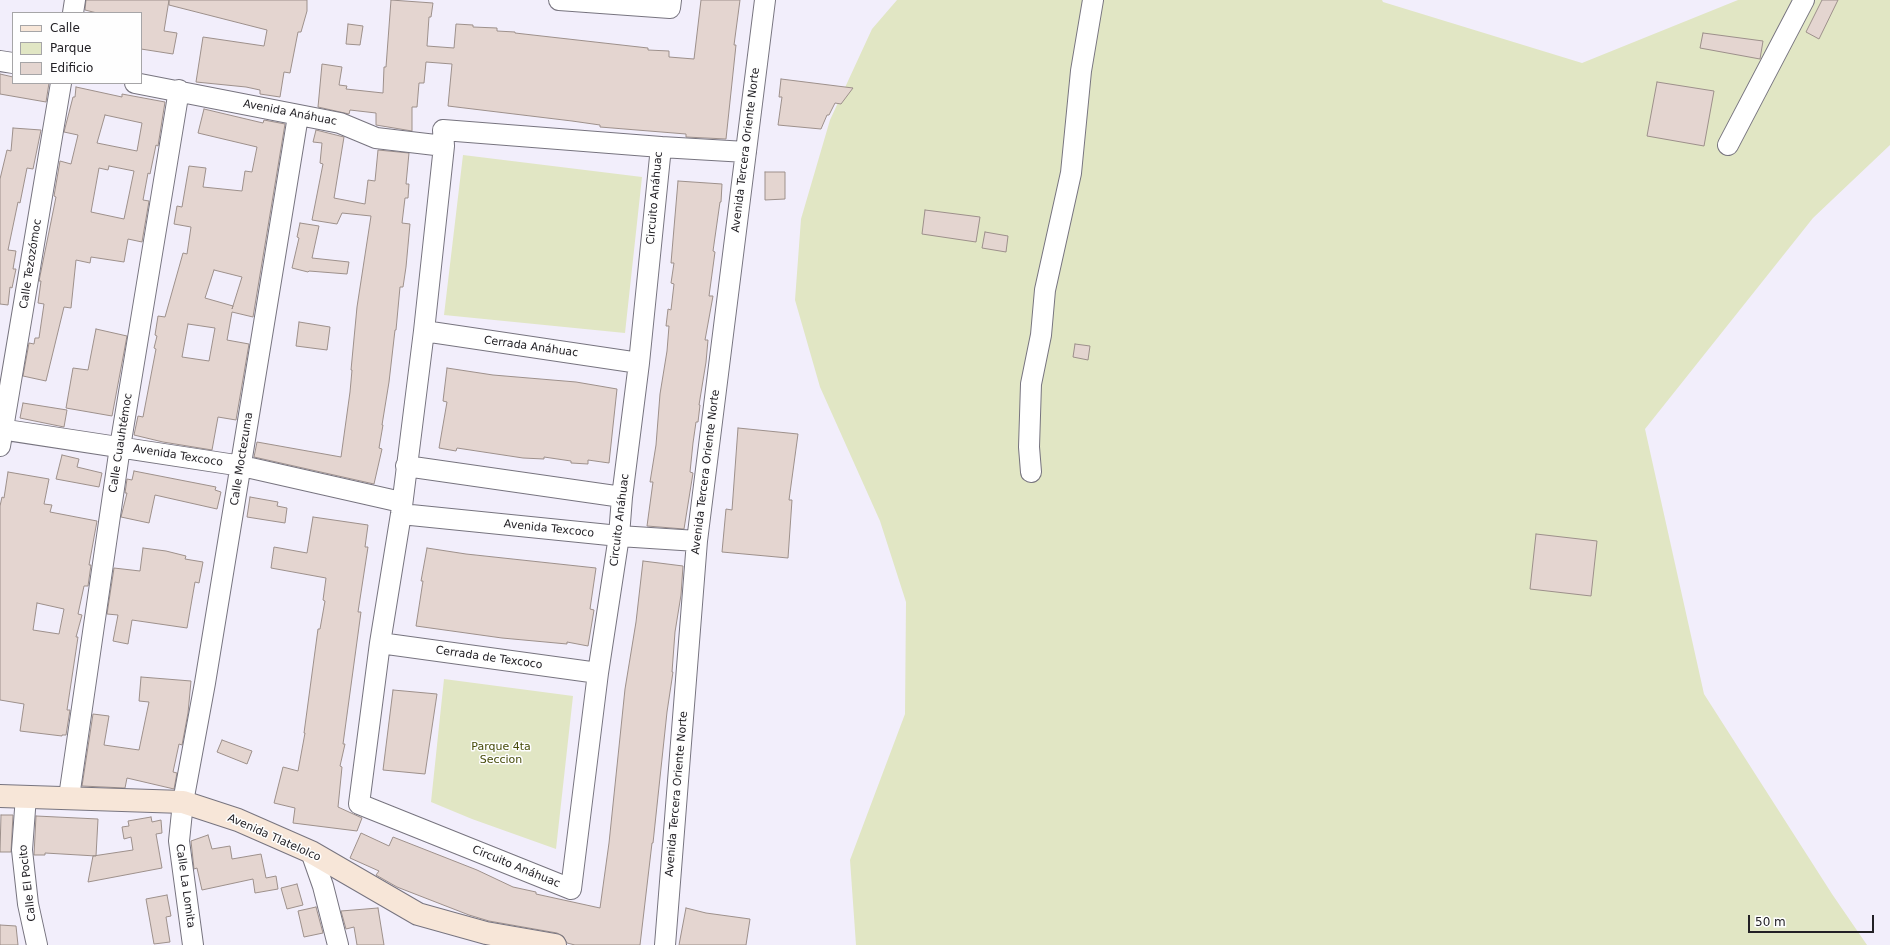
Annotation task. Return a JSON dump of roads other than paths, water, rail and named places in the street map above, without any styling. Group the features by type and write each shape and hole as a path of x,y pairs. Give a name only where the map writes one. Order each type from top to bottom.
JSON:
{"street":[{"path":"73,12 76,0"},
{"path":"559,0 670,8 671,0"},
{"name":"Avenida Tercera Oriente Norte","path":"665,945 697,541 765,0"},
{"path":"1031,472 1029,447 1031,384 1041,335 1045,290 1071,172 1080,71 1092,0"},
{"path":"1728,145 1804,0"},
{"path":"0,61 12,63"},
{"name":"Calle Tezozómoc","path":"1,435 61,84"},
{"name":"Avenida Anáhuac","path":"141,84 179,90 298,116 340,123 376,138 444,146"},
{"name":"Calle Cuauhtémoc","path":"69,797 120,447 179,90"},
{"name":"Calle Moctezuma","path":"183,802 205,684 242,466 298,116"},
{"name":"Circuito Anáhuac","path":"443,130 661,147 639,363 622,497 619,536 598,673 571,889 359,804 380,643 401,508 424,331 444,146 443,130"},
{"path":"661,147 746,152"},
{"name":"Cerrada Anáhuac","path":"424,331 639,363"},
{"name":"Avenida Texcoco","path":"1,435 120,447 242,466 401,508 619,536 697,541"},
{"path":"406,466 622,497"},
{"name":"Cerrada de Texcoco","path":"380,643 598,673"},
{"name":"Avenida Tlatelolco","path":"0,796 69,797 183,802 238,820 311,852 418,914 486,933 556,945"},
{"name":"Calle El Pocito","path":"26,796 22,850 28,904 36,945"},
{"name":"Calle La Lomita","path":"183,802 179,841 193,945"},
{"path":"311,852 323,886 338,945"}],"park label":[{"name":"Parque 4ta Seccion","path":"501,753"}]}
